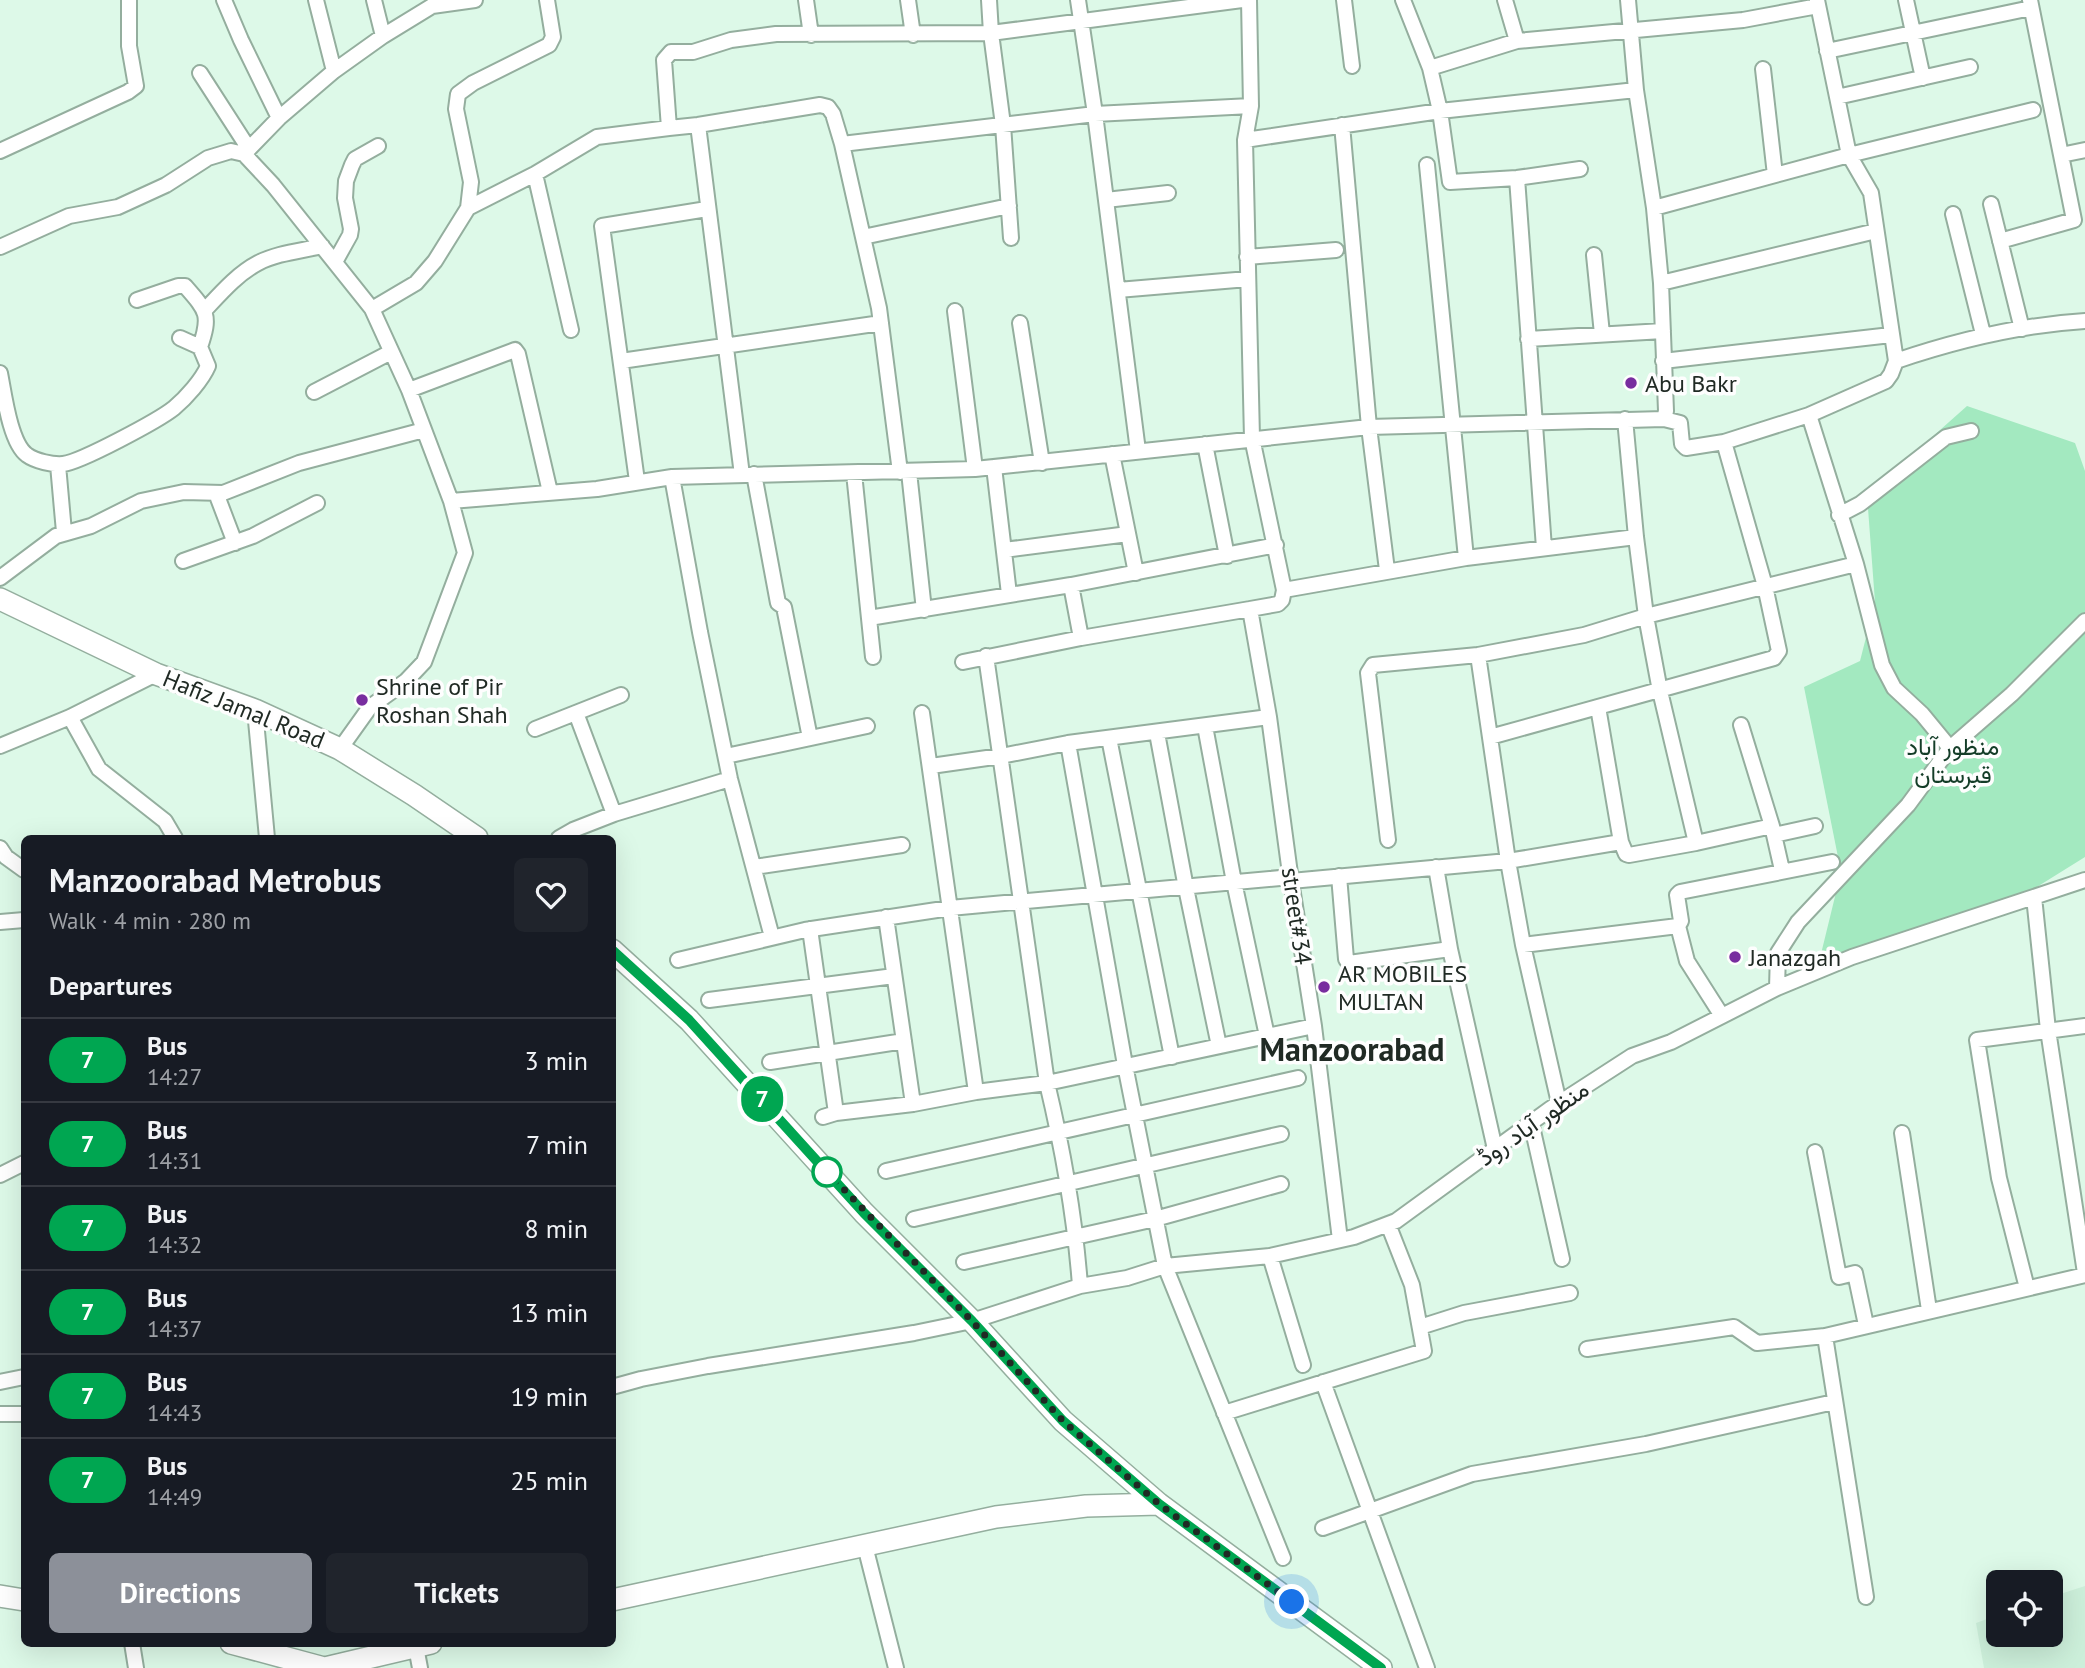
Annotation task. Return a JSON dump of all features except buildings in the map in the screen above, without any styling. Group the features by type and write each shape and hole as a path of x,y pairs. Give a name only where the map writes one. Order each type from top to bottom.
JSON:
{"main road":[{"name":"Hafiz Jamal Road","path":"0,599 156,674 255,710 340,749 473,835"},
{"path":"616,954 689,1020 864,1213 972,1321 1063,1421 1159,1504 1381,1668"},
{"path":"616,1599 996,1517 1086,1506 1159,1504"},
{"path":"0,1596 21,1600"},
{"path":"246,1647 325,1668 388,1648 422,1653"}],"street":[{"path":"0,151 136,86 129,46 129,0"},
{"path":"224,0 279,118"},
{"path":"316,0 334,71"},
{"path":"374,0 383,36"},
{"path":"0,247 69,216 118,207 166,185 208,158 231,151 246,152 279,118 334,71 383,36 432,6 475,0"},
{"path":"372,309 416,284 435,261 468,208 471,182 456,109 458,94 473,83 549,45 553,37 547,0"},
{"path":"806,0 811,35"},
{"path":"908,0 913,35"},
{"path":"989,0 1003,125 1011,238"},
{"path":"1078,0 1139,451"},
{"path":"669,128 664,60 671,52 693,52 731,40 776,34 991,33 1242,0"},
{"path":"963,662 1081,638 1278,604 1282,600 1284,590 1276,545 1252,438 1245,140 1251,106 1249,0"},
{"path":"1344,0 1352,66"},
{"path":"1403,0 1430,68 1440,111 1450,182 1517,178 1580,169"},
{"path":"1505,0 1517,41"},
{"path":"1628,0 1636,90 1654,208 1661,283 1664,419"},
{"path":"1906,0 1923,78"},
{"path":"451,501 597,489 672,477 975,469 1369,427 1664,419 1679,423 1682,444 1686,448 1724,442 1809,415 1886,381 1891,374 1896,361 1871,193 1849,156 1817,3 1743,20 1517,41 1430,68"},
{"path":"1827,51 2030,4 2074,220 2000,241"},
{"path":"1836,96 1970,67"},
{"path":"1763,69 1775,175"},
{"path":"200,73 246,152 372,309 409,390 451,501 465,553 424,662 406,681 370,707 340,749"},
{"path":"1245,140 1440,111 1636,90"},
{"path":"468,208 535,174 597,137 698,125 820,105 828,107 833,114 842,144 881,323 924,610"},
{"path":"842,144 1095,114 1251,106"},
{"path":"1654,208 2034,110"},
{"path":"698,125 725,346 748,475 778,603 784,607 810,738"},
{"path":"1342,125 1369,427 1387,570"},
{"path":"335,262 350,236 351,229 345,198 346,181 355,159 378,146"},
{"path":"2061,155 2085,150"},
{"path":"1427,165 1466,558"},
{"path":"535,174 571,330"},
{"path":"1517,178 1544,548"},
{"path":"1106,200 1168,192"},
{"path":"1991,204 2022,329"},
{"path":"863,237 1009,206"},
{"path":"636,481 603,226 707,209"},
{"path":"1953,215 1983,334"},
{"path":"1661,283 1876,231"},
{"path":"204,311 242,273 257,263 322,246"},
{"path":"1247,257 1336,250"},
{"path":"1594,255 1602,334"},
{"path":"1118,290 1248,279"},
{"path":"0,373 5,419 27,455 58,465 96,452 175,407 208,366 200,347 207,326 204,311 182,285 137,300"},
{"path":"955,311 975,469"},
{"path":"1896,361 1983,334 2058,322 2085,321"},
{"path":"621,361 881,323"},
{"path":"1020,323 1042,463"},
{"path":"1528,339 1664,331"},
{"path":"1663,361 1891,335"},
{"path":"180,338 200,347"},
{"path":"409,390 511,350 515,351 518,354 550,492"},
{"path":"314,392 391,352"},
{"path":"1809,415 1856,564 1882,666 1894,688 1922,714 1950,748"},
{"path":"1625,419 1646,616 1660,691 1696,842"},
{"path":"0,578 64,532 91,526 141,501 184,492 216,493 237,489 299,463 424,430"},
{"path":"1839,515 1860,504 1946,437 1970,431"},
{"path":"1490,737 1660,691 1777,655 1779,651 1765,586 1724,442"},
{"path":"1205,444 1227,556"},
{"path":"1112,454 1136,573"},
{"path":"58,465 64,532"},
{"path":"994,467 1009,594"},
{"path":"854,473 873,657"},
{"path":"672,477 730,779 772,937"},
{"path":"216,493 235,543"},
{"path":"183,561 253,536 317,503"},
{"path":"1004,550 1128,534"},
{"path":"1284,590 1466,558 1636,537"},
{"path":"869,618 1070,585 1276,545"},
{"path":"1388,840 1369,668 1373,665 1478,654 1584,635 1646,616 1856,564"},
{"path":"1070,585 1081,638"},
{"name":"street#34","path":"1250,609 1269,717 1314,1027 1340,1240"},
{"path":"1777,988 1778,953 1798,922 1908,805 1950,748 2012,694 2085,621"},
{"path":"1478,654 1523,945 1559,1103"},
{"path":"986,656 1047,1083 1059,1132 1076,1236 1080,1286"},
{"path":"0,746 70,717 156,674"},
{"path":"536,729 621,695"},
{"path":"1598,707 1622,842 1629,855 1696,842 1815,826"},
{"path":"255,710 267,835"},
{"path":"576,713 614,814"},
{"path":"922,713 976,1092"},
{"path":"70,717 99,769 165,821 173,835"},
{"path":"931,766 1068,743 1269,717"},
{"path":"1741,725 1773,830 1782,870"},
{"path":"726,756 867,726"},
{"path":"1205,726 1234,882 1267,1036"},
{"path":"1157,733 1219,1046"},
{"path":"1109,738 1172,1057"},
{"path":"1068,743 1125,1065 1165,1266 1283,1558"},
{"path":"564,835 614,814 730,779"},
{"path":"678,960 810,929 950,908 1508,861 1622,842"},
{"path":"754,867 902,845"},
{"path":"0,848 6,857 21,868"},
{"path":"1722,1016 1687,961 1678,926 1681,921 1677,895 1679,892 1832,862"},
{"path":"1436,867 1450,949 1495,1149"},
{"path":"1339,876 1346,959 1349,962 1450,949"},
{"name":"منظور آباد روڈ","path":"616,1386 708,1366 972,1321 1080,1286 1126,1278 1165,1266 1270,1256 1340,1240 1388,1224 1396,1221 1531,1122 1632,1056 1671,1041 1777,988 1852,957 2085,880"},
{"path":"1587,1349 1734,1327 1757,1343 1825,1336 2085,1274 2048,1030 2034,897"},
{"path":"886,918 913,1104"},
{"path":"0,922 21,920"},
{"path":"1523,945 1678,926"},
{"path":"810,929 828,1052 830,1115 1047,1083 1314,1027"},
{"path":"709,1000 894,976"},
{"path":"2026,1288 1998,1178 1978,1040 2085,1026"},
{"path":"770,1062 904,1041"},
{"path":"886,1171 1298,1078"},
{"path":"1531,1122 1562,1259"},
{"path":"1902,1133 1929,1310"},
{"path":"914,1219 1280,1134"},
{"path":"1815,1152 1839,1277 1855,1273 1866,1325"},
{"path":"0,1175 21,1164"},
{"path":"964,1262 1155,1219 1281,1184"},
{"path":"1224,1413 1424,1351 1412,1285 1388,1224"},
{"path":"1270,1256 1303,1365"},
{"path":"1420,1327 1464,1313 1570,1293"},
{"path":"1825,1336 1866,1597"},
{"path":"0,1382 21,1378"},
{"path":"1323,1382 1427,1668"},
{"path":"1322,1528 1472,1474 1646,1444 1834,1402"},
{"path":"0,1413 21,1414"},
{"path":"865,1546 896,1668"},
{"path":"133,1647 136,1668"}],"shaded area":[{"path":"2085,1586 2085,1668 1984,1668 1976,1623 1986,1619 1986,1647 2063,1647 2063,1593"}],"green space":[{"name":"منظور آباد قبرستان","path":"1967,406 2075,443 2085,471 2085,857 1979,923 1820,958 1841,872 1804,687 1860,661 1875,602 1867,495"}],"bus line":[{"name":"7","path":"616,954 689,1020 864,1213 972,1321 1063,1421 1159,1504 1381,1668"}],"place":[{"name":"Abu Bakr","path":"1631,383"},
{"name":"Shrine of Pir Roshan Shah","path":"362,700"},
{"name":"Janazgah","path":"1735,957"},
{"name":"AR MOBILES MULTAN","path":"1324,987"}],"district":[{"name":"Manzoorabad","path":"1352,1049"}],"route":[{"path":"827,1172 972,1321 1063,1421 1159,1504 1292,1602"}]}
